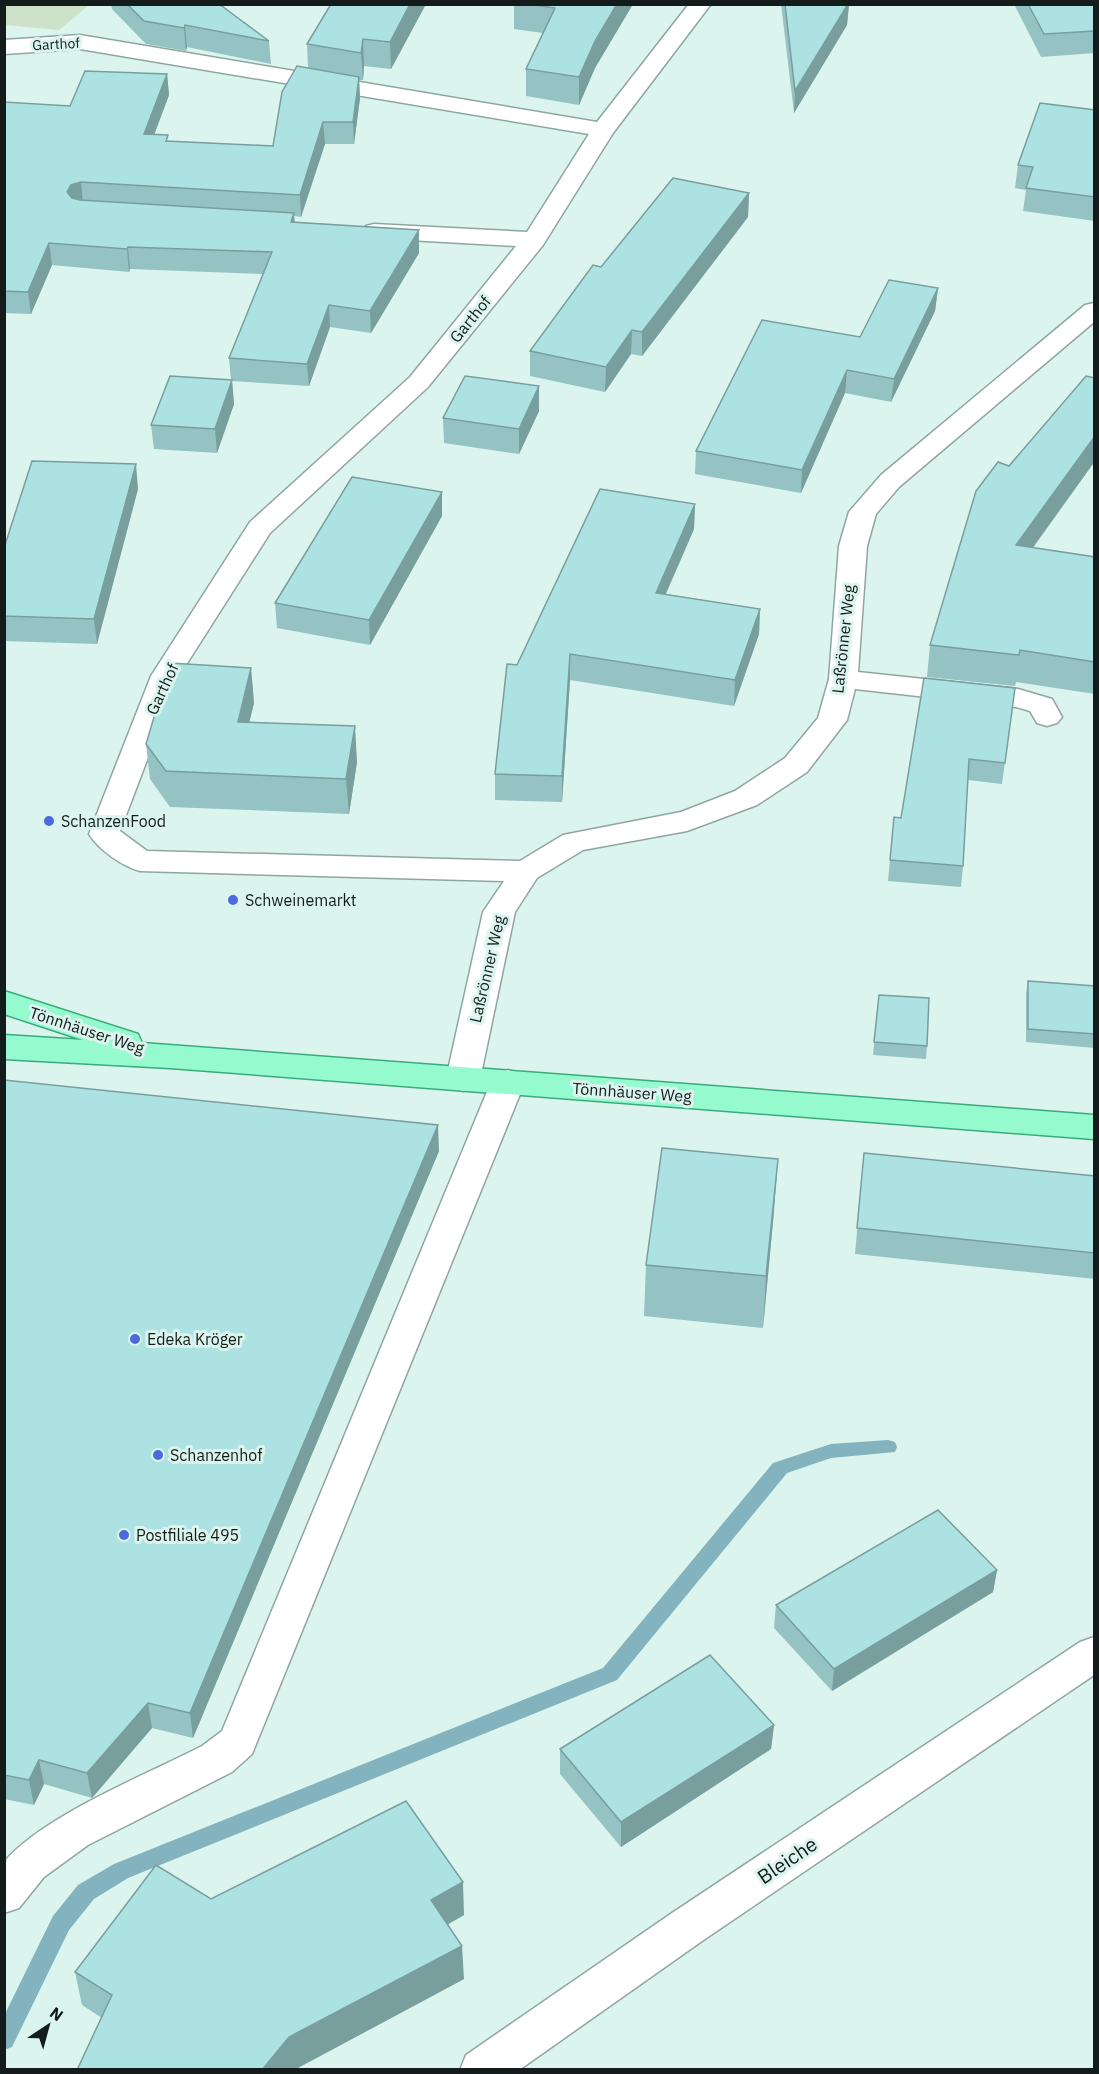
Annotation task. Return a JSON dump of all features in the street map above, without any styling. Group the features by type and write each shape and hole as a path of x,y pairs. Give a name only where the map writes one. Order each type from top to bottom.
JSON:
{"main road":[{"name":"Tönnhäuser Weg","path":"4,1002 170,1056"},
{"name":"Tönnhäuser Weg","path":"4,1047 170,1056 1095,1127"}],"street":[{"name":"Garthof","path":"526,871 140,861 104,834 165,676 261,528 419,382 534,240 603,130 700,4"},
{"name":"Garthof","path":"4,47 80,42 603,130"},
{"path":"356,230 534,240"},
{"name":"Laßrönner Weg","path":"463,1079 499,912 526,871 574,842 687,820 746,798 795,765 832,720 843,679 853,546 863,512 890,481 1095,310"},
{"path":"843,679 1018,698 1042,705 1047,717"},
{"path":"4,1894 28,1864 73,1832 217,1759 238,1742 508,1082"},
{"name":"Bleiche","path":"482,2070 687,1927 1095,1654"}],"green space":[{"path":"4,5 89,5 59,30 5,25"}],"building":[{"path":"127,4 219,4 269,41 185,25 184,28 144,21"},
{"path":"331,4 410,4 390,42 363,39 361,53 307,44"},
{"path":"528,4 617,4 595,41 579,77 526,69 555,8"},
{"path":"785,4 848,4 795,91"},
{"path":"1028,4 1095,4 1095,31 1044,34"},
{"path":"297,66 359,77 353,122 323,122 300,195 81,182 71,185 67,192 72,198 80,200 294,213 291,222 419,230 370,311 329,305 307,364 229,358 272,252 128,247 127,249 49,243 28,292 4,291 4,102 70,106 85,71 167,74 144,134 168,135 166,141 273,146 282,92"},
{"path":"1040,103 1095,110 1095,197 1026,188 1033,167 1018,165"},
{"path":"673,178 749,193 642,332 632,330 606,367 530,351 593,265 601,267"},
{"path":"889,280 938,288 894,379 847,370 802,470 696,451 762,320 860,337"},
{"path":"170,376 232,380 215,429 151,425"},
{"path":"465,376 539,386 519,429 443,418"},
{"path":"1086,376 1095,378 1095,436 1016,545 1095,557 1095,662 1020,650 1019,655 930,645 976,491 998,462 1009,466"},
{"path":"32,461 136,464 94,619 4,616 4,548"},
{"path":"352,477 442,492 369,620 275,603"},
{"path":"600,489 695,504 656,593 760,609 735,680 570,654 562,776 495,774 507,664 517,665"},
{"path":"170,663 251,668 238,722 355,726 346,779 166,771 146,744"},
{"path":"924,678 1015,688 1005,763 969,759 963,866 890,860 894,817 901,818"},
{"path":"1028,981 1095,986 1095,1034 1028,1029"},
{"path":"879,995 929,998 927,1046 874,1042"},
{"name":"Schanzenhof","path":"4,1080 438,1125 190,1713 148,1703 87,1773 39,1760 29,1780 4,1775"},
{"path":"662,1148 778,1159 766,1276 646,1265"},
{"path":"864,1153 1095,1176 1095,1253 857,1228"},
{"path":"938,1510 997,1570 834,1669 776,1605"},
{"path":"710,1655 774,1725 621,1822 560,1749"},
{"path":"406,1801 463,1882 431,1900 462,1946 289,2037 262,2070 77,2070 112,1995 75,1972 156,1865 211,1899"}],"waterway":[{"path":"4,2040 61,1923 86,1892 121,1871 610,1674 780,1468 831,1451 888,1447"}],"place":[{"name":"SchanzenFood","path":"49,821"},
{"name":"Schweinemarkt","path":"233,900"},
{"name":"Edeka Kröger","path":"135,1339"},
{"name":"Schanzenhof","path":"158,1455"},
{"name":"Postfiliale 495","path":"124,1535"}]}
